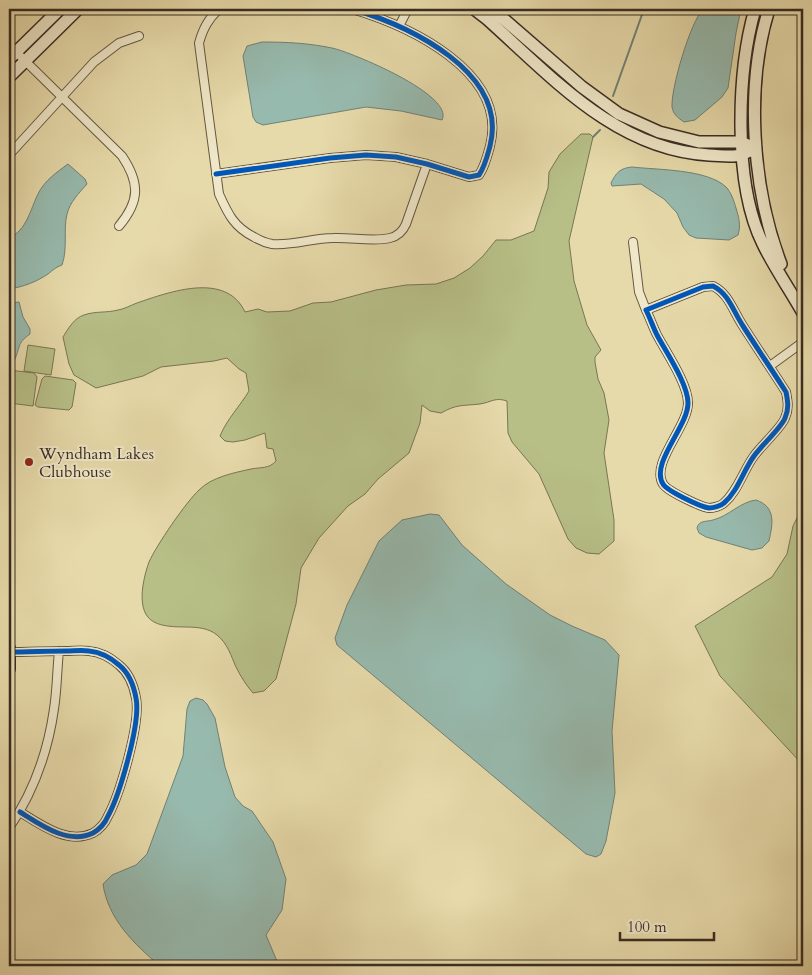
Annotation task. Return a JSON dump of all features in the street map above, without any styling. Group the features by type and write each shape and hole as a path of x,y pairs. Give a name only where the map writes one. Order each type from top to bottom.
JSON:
{"street":[{"path":"60,9 11,52 24,61 62,97 122,156 130,168 135,188 134,204 129,215 120,226"},
{"path":"9,77 78,9"},
{"path":"219,9 203,28 199,43 219,194 228,214 238,228 270,244 332,238 378,240 393,238 402,232 427,164"},
{"path":"216,174 366,155 396,157 469,177 479,175 485,167 493,134 492,115 486,97 470,74 441,50 399,26 352,9"},
{"path":"399,26 408,9"},
{"path":"474,9 488,19 583,104 618,128 648,142 697,154 742,156 756,148"},
{"path":"492,9 582,88 619,114 659,132 699,142 741,142 756,148"},
{"path":"755,9 742,81 741,142 748,202 762,243 803,313"},
{"path":"769,9 760,50 755,110 756,148 764,202 774,244 793,296"},
{"path":"9,155 94,62 119,43 139,36"},
{"path":"633,242 639,292 646,310 655,332 686,390 688,404 686,417 662,464 660,478 664,486 672,493 709,508 722,505 732,494 752,458 784,421 789,402 786,392 721,290 713,286 703,287 646,310"},
{"path":"770,366 803,342"},
{"path":"9,648 9,669"},
{"path":"9,828 20,812 48,741 54,708 59,651"},
{"path":"9,652 89,651 106,656 121,666 132,682 137,699 137,716 122,782 102,827 92,833 78,837 66,835 51,831 20,812"}],"green space":[{"path":"581,134 590,134 593,137 569,241 574,281 587,325 601,350 595,357 595,362 609,420 604,453 614,520 614,541 599,554 587,553 576,548 568,539 539,474 512,442 508,433 507,401 496,400 460,406 441,413 430,411 422,405 420,423 409,453 378,479 365,494 348,506 319,538 301,568 296,604 276,679 264,691 253,693 250,690 227,646 217,635 203,628 161,625 148,617 144,611 142,595 149,562 179,514 193,496 210,482 230,474 273,464 276,461 273,449 267,448 265,433 233,442 225,441 220,436 249,391 246,373 227,358 161,367 143,376 96,388 74,375 69,364 63,337 72,324 80,316 121,309 165,294 196,288 211,288 225,292 236,299 245,312 258,309 267,312 290,311 313,303 331,302 376,290 406,285 436,284 454,278 470,268 496,240 511,240 534,231 548,188 549,172 560,154"},
{"path":"28,345 55,349 51,375 24,371"},
{"path":"9,370 34,373 37,377 33,406 9,403"},
{"path":"45,376 73,380 76,383 72,407 69,410 38,407 35,405 42,379"},
{"path":"803,506 803,765 720,676 695,626 772,577 787,554 793,526"}],"water":[{"path":"703,9 741,9 728,88 722,97 695,120 684,122 673,112 675,86 687,41"},
{"path":"262,42 323,46 359,57 418,87 433,99 442,110 442,120 401,111 366,107 263,125 256,122 253,117 243,56 247,46"},
{"path":"68,164 85,179 87,184 68,210 65,226 65,252 62,265 34,282 9,289 9,238 24,225 44,185"},
{"path":"632,167 682,171 718,181 731,194 739,222 738,235 729,240 696,238 689,235 677,213 664,199 641,184 612,186 611,183 619,172"},
{"path":"19,302 23,317 30,329 30,334 21,343 14,361 9,363 9,303"},
{"path":"756,500 770,511 772,522 769,541 762,548 752,550 706,537 699,533 697,528 701,522 719,518 745,503"},
{"path":"430,514 439,515 462,545 506,584 550,615 605,640 619,655 612,731 615,793 606,841 601,854 596,857 586,854 337,645 335,638 347,605 379,541 402,520"},
{"path":"196,698 203,700 207,704 215,718 225,767 235,797 243,806 252,811 273,842 286,879 282,910 266,935 279,966 160,966 132,940 116,920 106,897 103,884 112,875 136,865 147,854 183,756 187,709 190,701"}],"waterway":[{"path":"613,96 644,9"},
{"path":"593,137 600,130"}],"cycle path":[{"path":"216,174 330,158 366,155 396,157 469,177 479,175 490,146 492,120 484,96 470,75 449,56 426,40 400,27 352,9"},
{"path":"713,286 727,298 786,392 788,405 783,422 754,456 733,493 723,504 709,508 671,491 663,484 660,475 665,455 682,423 688,403 681,378 657,335 646,310 703,287 713,286"},
{"path":"9,652 83,651 101,654 116,662 126,672 136,698 137,709 133,740 118,792 113,806 100,828 93,833 74,837 46,828 20,812"}],"place":[{"name":"Wyndham Lakes Clubhouse","path":"29,462"}]}
